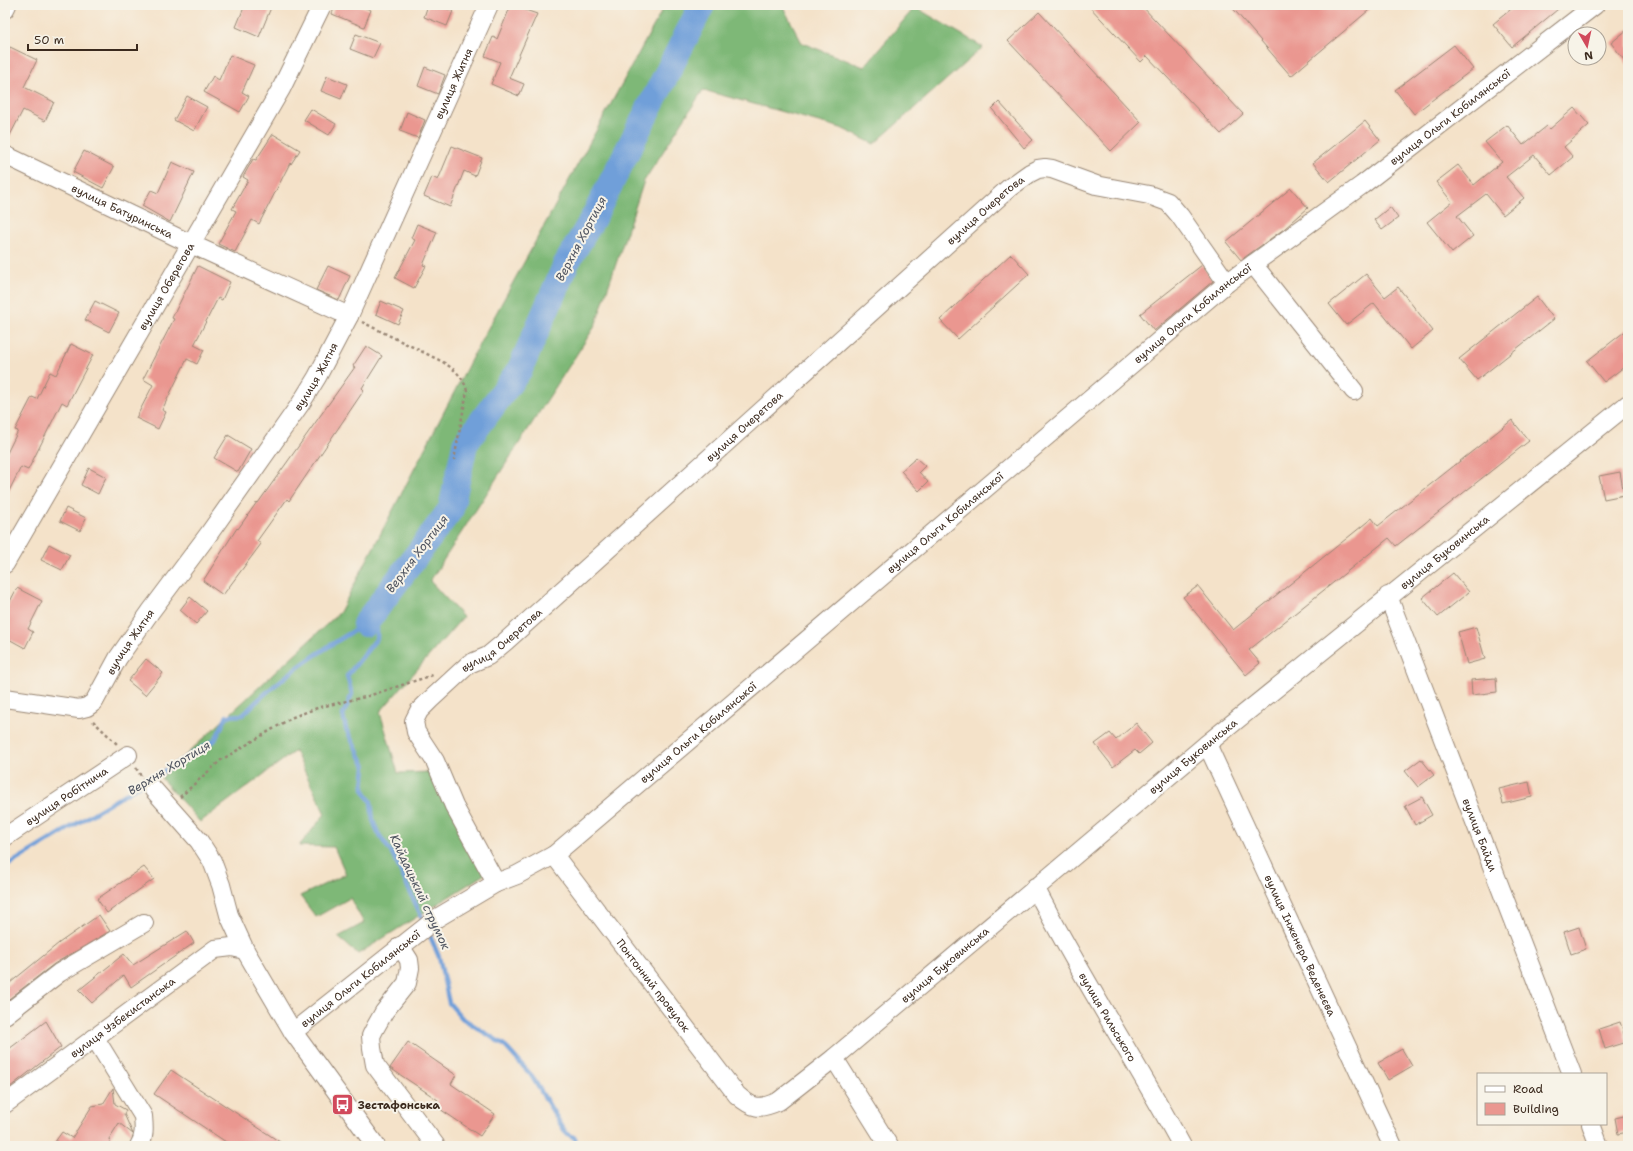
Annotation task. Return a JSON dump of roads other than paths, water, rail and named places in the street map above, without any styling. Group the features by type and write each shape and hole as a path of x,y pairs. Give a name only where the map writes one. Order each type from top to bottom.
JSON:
{"street":[{"path":"5,9 7,5"},
{"name":"вулиця Оберегова","path":"5,564 281,89 322,5"},
{"name":"вулиця Житня","path":"5,698 79,709 87,707 94,702 118,658 208,535 301,403 349,316 489,5"},
{"name":"вулиця Ольги Кобилянської","path":"293,1032 437,918 496,883 517,875 554,855 1227,283 1362,185 1595,5"},
{"name":"вулиця Батуринська","path":"5,155 191,244 349,316"},
{"name":"вулиця Очеретова","path":"496,883 454,806 435,761 416,732 414,721 419,711 469,664 488,656 506,641 1009,188 1030,173 1044,168 1052,169 1096,185 1149,195 1168,202 1227,283"},
{"path":"1252,264 1354,391"},
{"name":"вулиця Буковинська","path":"759,1108 779,1102 834,1058 1208,744 1388,596 1628,404"},
{"name":"вулиця Байди","path":"1388,596 1572,1073"},
{"name":"вулиця Інженера Веденеєва","path":"1208,744 1393,1146"},
{"name":"вулиця Робітнича","path":"5,837 128,755"},
{"path":"153,789 199,841 212,861 221,885 229,915 244,950 293,1032 376,1146"},
{"name":"Понтонний провулок","path":"554,855 737,1095 748,1105 759,1108"},
{"name":"вулиця Рильського","path":"1035,888 1064,944 1159,1104 1182,1146"},
{"path":"5,1015 59,973 144,923"},
{"path":"406,942 410,968 407,983 384,1012 375,1028 371,1036 372,1048 375,1065 436,1146"},
{"name":"вулиця Узбекистанська","path":"5,1104 215,949 232,947 244,950"},
{"path":"95,1038 138,1106 145,1128 143,1139 139,1146"},
{"path":"834,1058 889,1146"},
{"path":"1591,1125 1599,1146"}],"waterway":[{"name":"Верхня Хортиця","path":"365,624 451,509 465,444 520,369 566,264 592,220 702,5"},
{"name":"Кайдацький струмок","path":"371,616 377,628 377,638 347,676 352,694 343,715 346,729 365,766 363,789 371,802 373,820 378,833 393,855 425,924"},
{"name":"Верхня Хортиця","path":"5,867 215,740 227,716 243,715 271,689 301,665 365,624"},
{"name":"Кайдацький струмок","path":"428,931 439,957 449,1003 462,1018 504,1045 531,1075 566,1133 575,1138 577,1146"}],"place":[{"name":"Зестафонська","path":"342,1105"}]}
